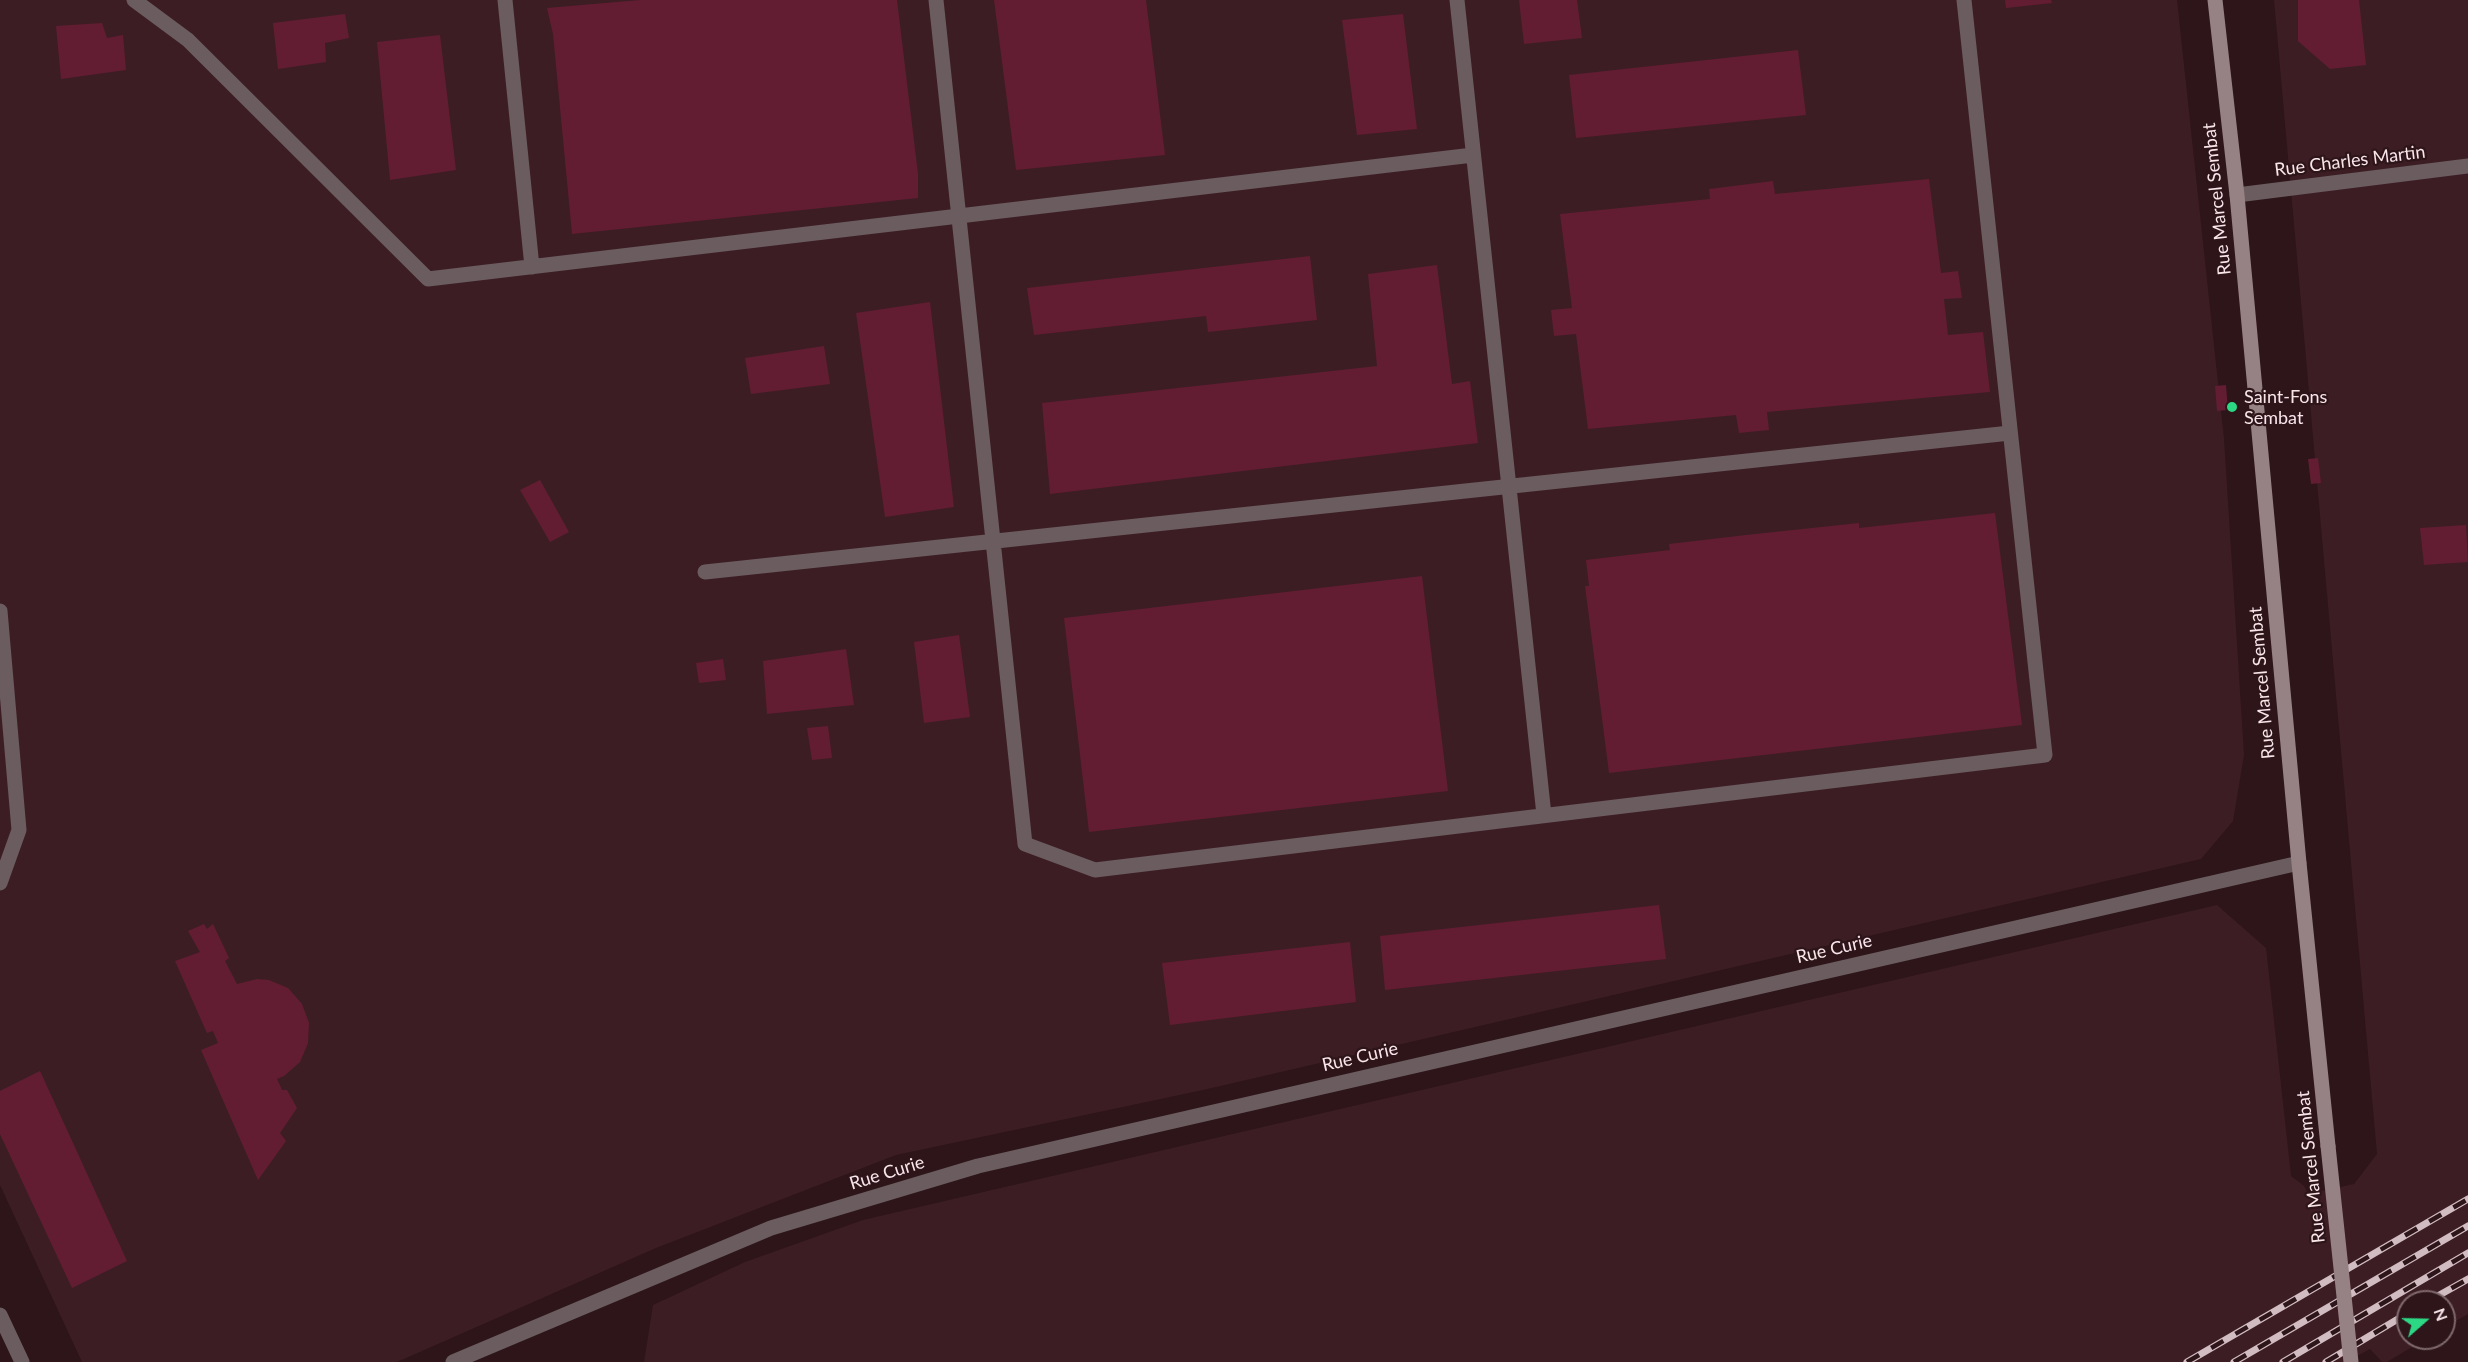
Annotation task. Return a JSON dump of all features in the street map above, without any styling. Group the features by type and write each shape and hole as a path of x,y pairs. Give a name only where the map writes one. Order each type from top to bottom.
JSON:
{"main road":[{"name":"Rue Marcel Sembat","path":"2215,0 2237,195 2299,862 2351,1362"}],"street":[{"path":"134,0 188,40 428,279 1473,155"},
{"path":"505,0 532,267"},
{"path":"936,0 1025,844 1095,870 2045,755 1964,0"},
{"path":"1457,0 1544,815"},
{"name":"Rue Charles Martin","path":"2237,195 2468,166"},
{"path":"705,572 2010,433"},
{"path":"0,611 19,830 0,882"},
{"name":"Rue Curie","path":"453,1362 771,1228 978,1166 2299,862"},
{"path":"0,1315 22,1362"}],"shaded area":[{"path":"0,0 2177,0 2224,439 2244,755 2233,821 2201,859 1203,1090 896,1155 656,1248 397,1362 82,1362 0,1185"},
{"path":"2274,0 2468,0 2468,1314 2456,1321 2456,1290 2396,1290 2396,1350 2407,1350 2387,1362 2382,1362 2370,1349 2346,1362 644,1362 653,1305 745,1262 863,1220 2217,905 2266,948 2291,1176 2304,1186 2308,1194 2354,1184 2377,1154"}],"building":[{"path":"640,0 897,0 918,174 918,198 572,234 553,34 547,8"},
{"path":"994,0 1146,0 1165,155 1016,170"},
{"path":"1519,0 1577,0 1582,38 1524,44"},
{"path":"2005,0 2051,0 2052,3 2006,8"},
{"path":"2298,0 2359,0 2366,65 2330,69 2298,41"},
{"path":"345,14 349,38 325,43 326,62 278,69 273,23"},
{"path":"1403,14 1417,129 1357,135 1342,20"},
{"path":"102,23 107,38 123,35 126,70 61,79 56,26"},
{"path":"440,35 456,170 390,180 377,42"},
{"path":"1798,50 1806,115 1576,138 1569,75"},
{"path":"1929,179 1941,273 1958,271 1962,298 1944,299 1948,335 1983,332 1990,392 1767,412 1769,430 1739,433 1736,415 1588,429 1576,334 1554,336 1551,310 1572,308 1560,214 1710,199 1709,189 1773,181 1775,194"},
{"path":"1310,256 1317,320 1208,332 1206,316 1034,335 1027,288"},
{"path":"1437,265 1452,384 1470,381 1478,443 1050,494 1042,403 1377,366 1368,274"},
{"path":"930,302 954,507 885,517 856,313"},
{"path":"824,346 830,384 751,394 745,358"},
{"path":"2226,385 2228,410 2217,411 2215,386"},
{"path":"2318,458 2321,483 2311,484 2308,459"},
{"path":"540,480 569,532 550,542 520,490"},
{"path":"1995,513 2022,725 1609,773 1585,586 1589,586 1586,560 1670,550 1669,544 1746,535 1859,523 1859,528"},
{"path":"2466,525 2468,562 2424,565 2420,528"},
{"path":"1422,576 1448,791 1089,832 1064,618"},
{"path":"959,635 970,717 924,723 914,642"},
{"path":"846,649 854,705 767,714 763,661"},
{"path":"723,659 726,680 699,683 696,663"},
{"path":"828,726 832,758 812,760 807,728"},
{"path":"1659,905 1666,959 1385,990 1380,936"},
{"path":"204,924 207,929 213,924 229,958 225,961 237,984 257,979 269,980 288,988 302,1004 309,1023 308,1043 300,1062 277,1079 282,1090 287,1090 297,1108 280,1133 286,1141 258,1180 201,1050 218,1043 213,1031 207,1033 175,961 200,952 188,931"},
{"path":"1350,942 1356,1002 1170,1025 1162,963"},
{"path":"40,1071 127,1261 72,1288 0,1134 0,1091"}],"railway":[{"path":"2187,1362 2468,1199"},
{"path":"2234,1362 2468,1226"},
{"path":"2283,1362 2468,1253"},
{"path":"2448,1290 2468,1279"},
{"path":"2326,1362 2396,1320"}],"place":[{"name":"Saint-Fons Sembat","path":"2232,407"}]}
